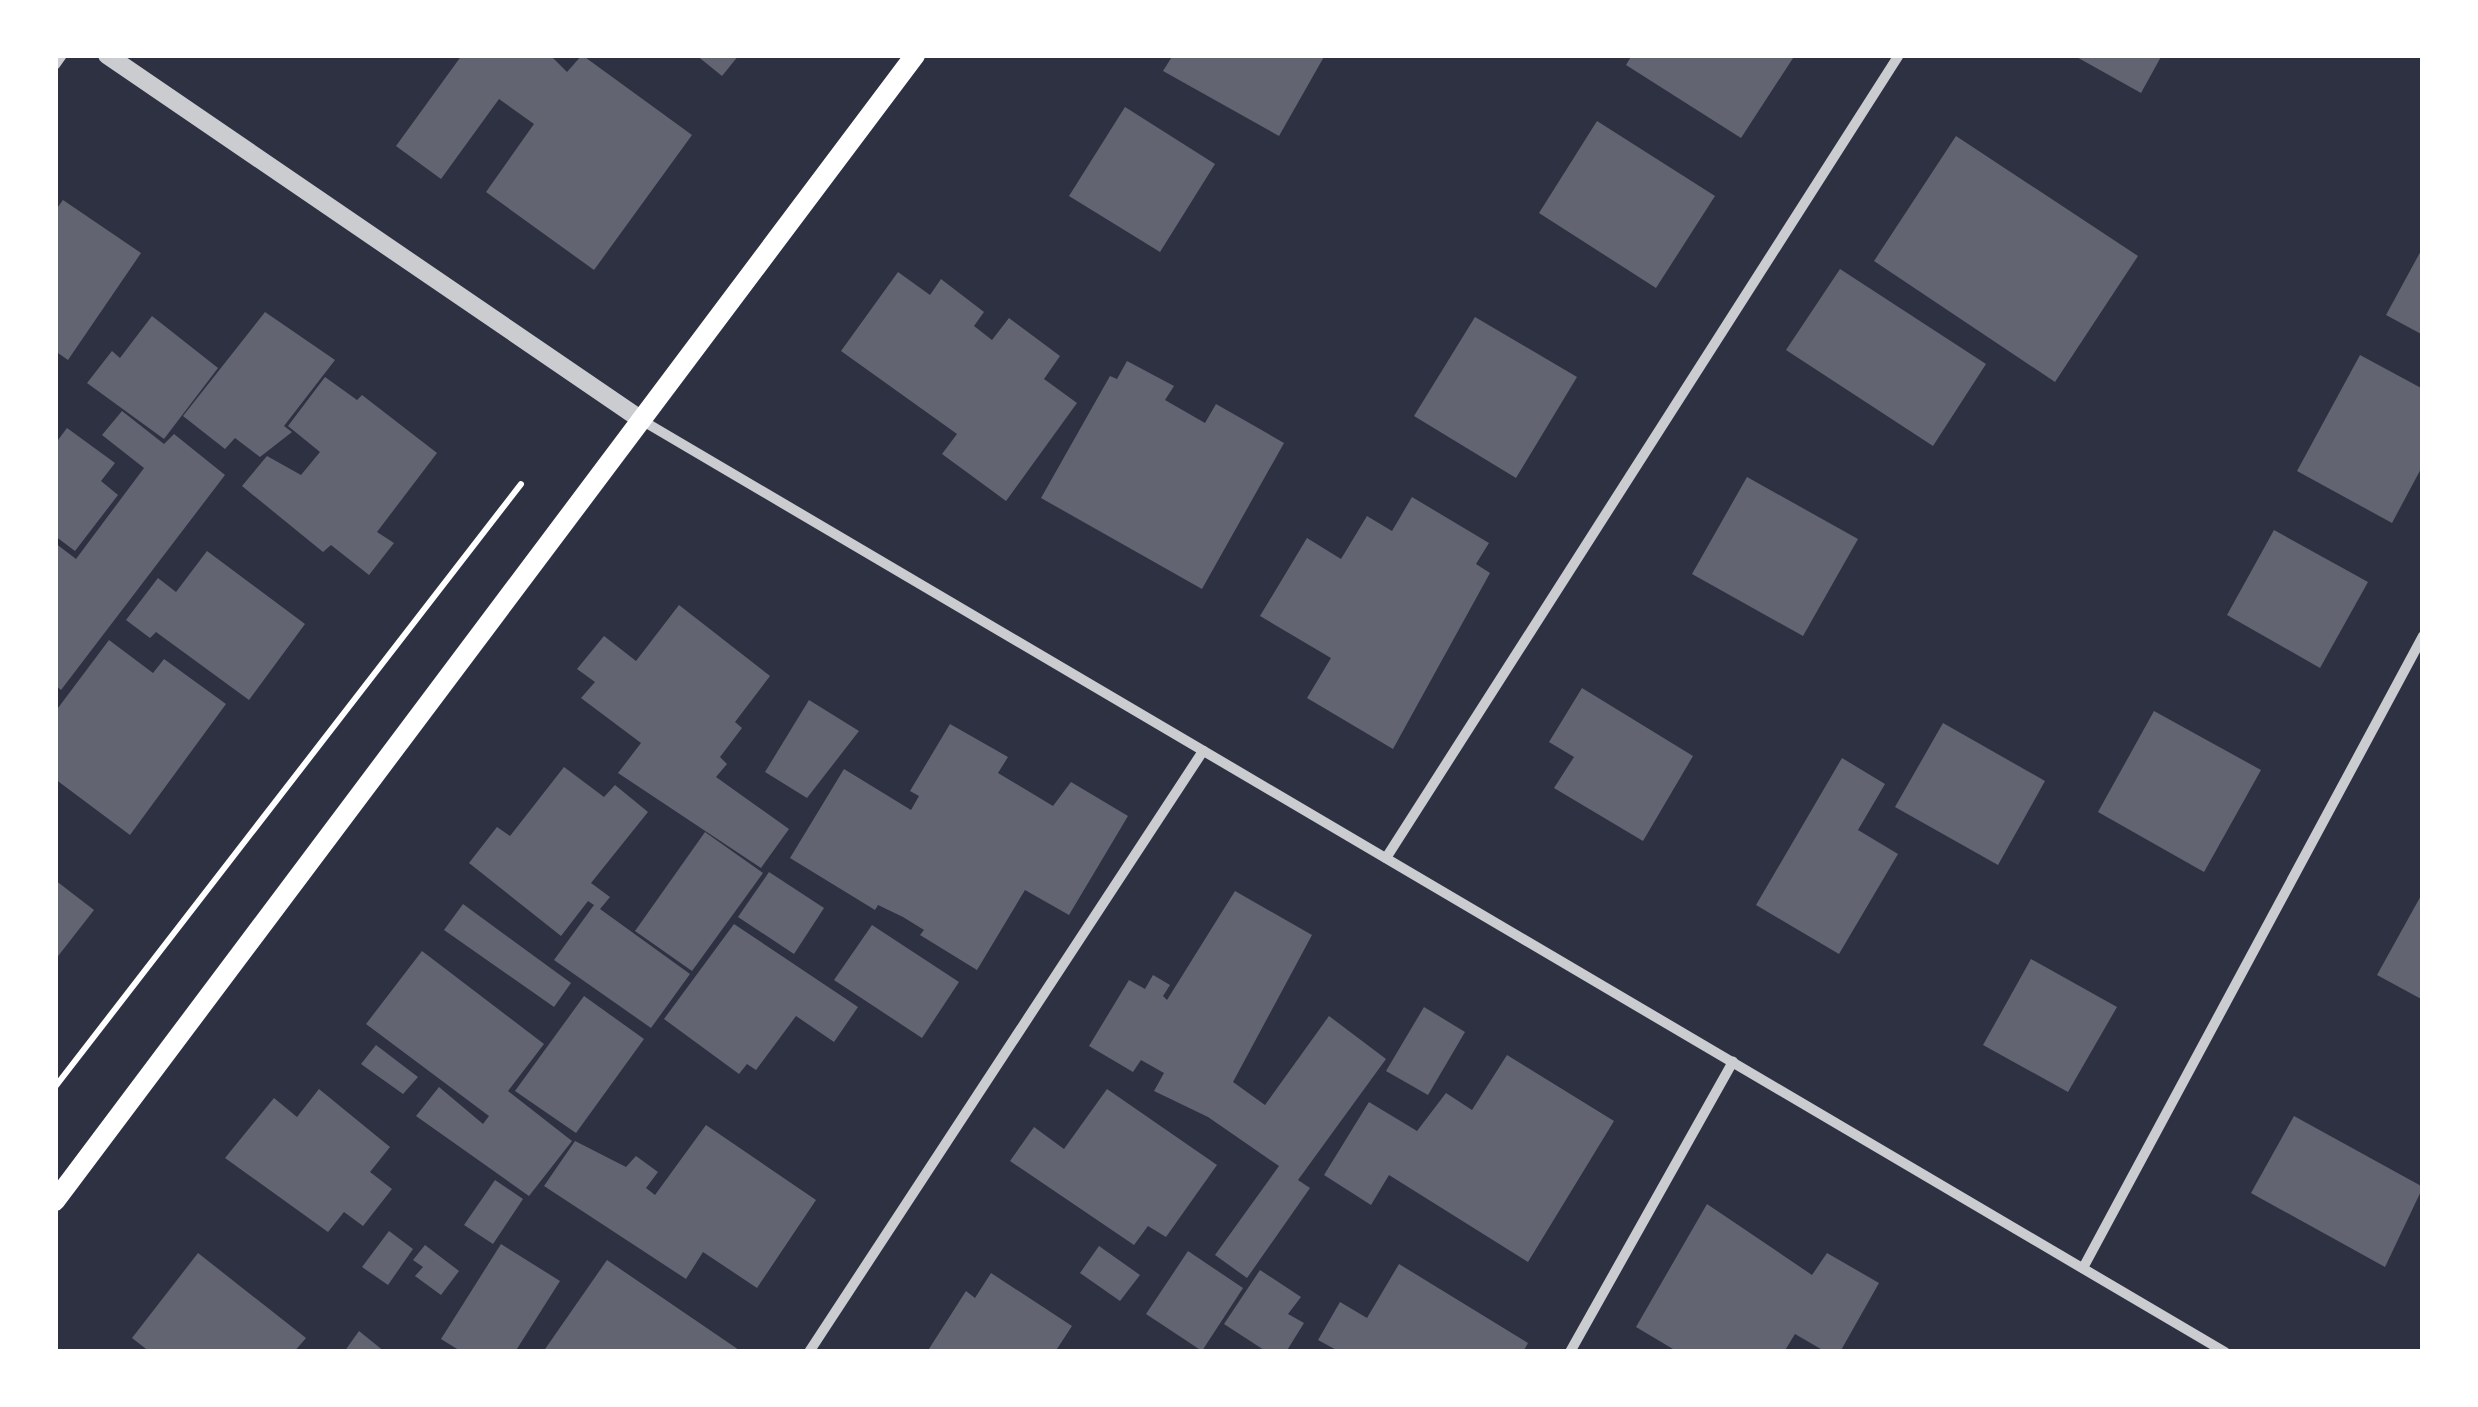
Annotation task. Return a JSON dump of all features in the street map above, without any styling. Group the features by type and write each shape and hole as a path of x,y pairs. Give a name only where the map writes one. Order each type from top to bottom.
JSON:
{"main road":[{"path":"55,1201 915,55"}],"street":[{"path":"55,65 62,55"},
{"path":"106,55 643,421 2225,1352"},
{"path":"1386,858 1899,55"},
{"path":"2083,1268 2423,636"},
{"path":"809,1352 1202,751"},
{"path":"1570,1352 1733,1062"}],"path":[{"path":"55,1087 521,484"}],"building":[{"path":"462,55 550,55 567,72 582,55 692,135 594,270 486,192 534,124 499,99 441,179 396,146"},
{"path":"696,55 739,55 722,76"},
{"path":"1173,55 1325,55 1279,136 1163,71"},
{"path":"1632,55 1795,55 1741,138 1626,65"},
{"path":"2073,55 2162,55 2141,93"},
{"path":"1125,107 1215,164 1160,252 1069,196"},
{"path":"1597,121 1715,196 1656,288 1539,213"},
{"path":"1956,136 2138,256 2055,382 1874,261"},
{"path":"63,200 141,253 68,360 55,351 55,211"},
{"path":"2423,247 2423,335 2386,315"},
{"path":"1840,269 1986,364 1933,446 1786,350"},
{"path":"898,272 930,295 941,279 984,312 974,326 992,340 1009,318 1060,356 1044,379 1077,403 1006,501 942,454 957,434 841,351"},
{"path":"265,312 335,360 284,426 292,432 260,457 235,438 225,449 183,416"},
{"path":"152,316 218,368 164,439 87,383 112,351 120,358"},
{"path":"1475,317 1577,377 1516,478 1414,416"},
{"path":"2360,355 2423,389 2423,465 2392,523 2297,471"},
{"path":"1127,361 1174,386 1165,400 1205,423 1216,404 1284,443 1202,589 1041,498 1110,376 1117,379"},
{"path":"325,377 357,400 362,395 437,453 377,532 394,543 369,575 331,545 323,552 242,486 267,456 301,475 320,452 288,426"},
{"path":"122,411 164,444 174,434 225,475 61,690 55,685 55,543 76,559 144,468 102,435"},
{"path":"67,428 115,463 101,481 118,495 75,551 55,536 55,444"},
{"path":"1747,477 1858,539 1803,636 1692,574"},
{"path":"1412,497 1489,543 1476,564 1490,573 1393,749 1307,698 1331,658 1260,616 1307,538 1341,559 1367,516 1392,531"},
{"path":"2274,530 2368,582 2320,668 2227,615"},
{"path":"207,551 305,624 249,700 156,632 150,638 126,620 158,578 176,592"},
{"path":"679,605 770,676 735,722 742,728 720,757 727,764 716,777 789,829 761,868 618,773 641,743 581,698 595,682 577,669 604,636 636,661"},
{"path":"109,640 153,673 164,659 226,704 130,835 55,779 55,712"},
{"path":"1582,688 1693,756 1643,841 1554,788 1574,757 1549,742"},
{"path":"809,700 859,731 807,798 765,772"},
{"path":"2154,711 2261,770 2204,872 2098,812"},
{"path":"1943,723 2045,781 1998,865 1895,807"},
{"path":"950,724 1008,757 998,773 1053,806 1071,782 1128,816 1069,915 1025,890 977,970 920,935 924,930 903,917 878,905 875,910 790,858 844,769 911,810 919,796 910,791"},
{"path":"1842,758 1885,784 1858,830 1898,854 1839,954 1756,905"},
{"path":"564,767 604,797 615,785 648,812 591,883 610,897 600,909 690,974 651,1028 554,960 594,905 588,901 561,936 469,863 497,827 510,836"},
{"path":"705,832 763,873 692,971 635,931"},
{"path":"769,872 824,908 794,954 738,917"},
{"path":"55,880 94,910 55,960"},
{"path":"1235,891 1312,935 1233,1082 1265,1105 1329,1016 1386,1059 1298,1180 1310,1188 1247,1278 1215,1255 1279,1166 1208,1117 1154,1091 1164,1073 1141,1060 1133,1072 1089,1046 1129,980 1145,989 1153,975 1170,985 1163,996 1167,1000"},
{"path":"2423,892 2423,1000 2377,975"},
{"path":"463,904 571,983 554,1007 444,930"},
{"path":"734,924 858,1007 834,1042 796,1016 756,1070 747,1064 739,1074 664,1019"},
{"path":"872,925 959,982 922,1038 834,980"},
{"path":"422,951 544,1044 508,1091 572,1141 529,1196 416,1116 439,1087 483,1124 489,1116 366,1024"},
{"path":"2031,959 2117,1007 2068,1092 1983,1045"},
{"path":"584,996 644,1039 576,1133 515,1091"},
{"path":"1424,1007 1465,1032 1428,1095 1386,1071"},
{"path":"376,1045 418,1077 403,1094 361,1064"},
{"path":"1507,1055 1614,1121 1528,1262 1389,1175 1371,1205 1324,1175 1369,1102 1417,1131 1446,1093 1472,1110"},
{"path":"319,1089 390,1147 370,1172 392,1189 363,1226 344,1212 328,1232 225,1158 274,1098 297,1117"},
{"path":"1107,1089 1217,1165 1166,1237 1148,1226 1134,1245 1010,1161 1034,1127 1064,1149"},
{"path":"2294,1116 2423,1187 2385,1267 2251,1193"},
{"path":"706,1125 816,1200 757,1288 703,1252 686,1279 544,1186 575,1141 626,1167 636,1156 658,1172 646,1188 655,1195"},
{"path":"495,1180 523,1199 493,1244 464,1225"},
{"path":"1707,1204 1812,1275 1827,1253 1879,1283 1840,1352 1826,1352 1795,1334 1784,1352 1678,1352 1636,1327"},
{"path":"389,1231 413,1249 388,1285 362,1267"},
{"path":"501,1244 560,1281 515,1352 462,1352 441,1339"},
{"path":"425,1245 459,1271 441,1295 415,1276 423,1267 413,1260"},
{"path":"1099,1246 1140,1275 1120,1301 1080,1273"},
{"path":"1188,1251 1243,1288 1202,1351 1146,1314"},
{"path":"198,1253 306,1338 294,1352 150,1352 132,1338"},
{"path":"607,1260 742,1352 543,1352"},
{"path":"1399,1264 1528,1343 1523,1352 1340,1352 1318,1340 1340,1302 1367,1318"},
{"path":"1260,1270 1301,1297 1288,1314 1304,1323 1286,1352 1267,1352 1224,1324"},
{"path":"991,1273 1072,1326 1055,1352 927,1352 966,1291 975,1298"},
{"path":"359,1331 385,1352 344,1352"}]}
